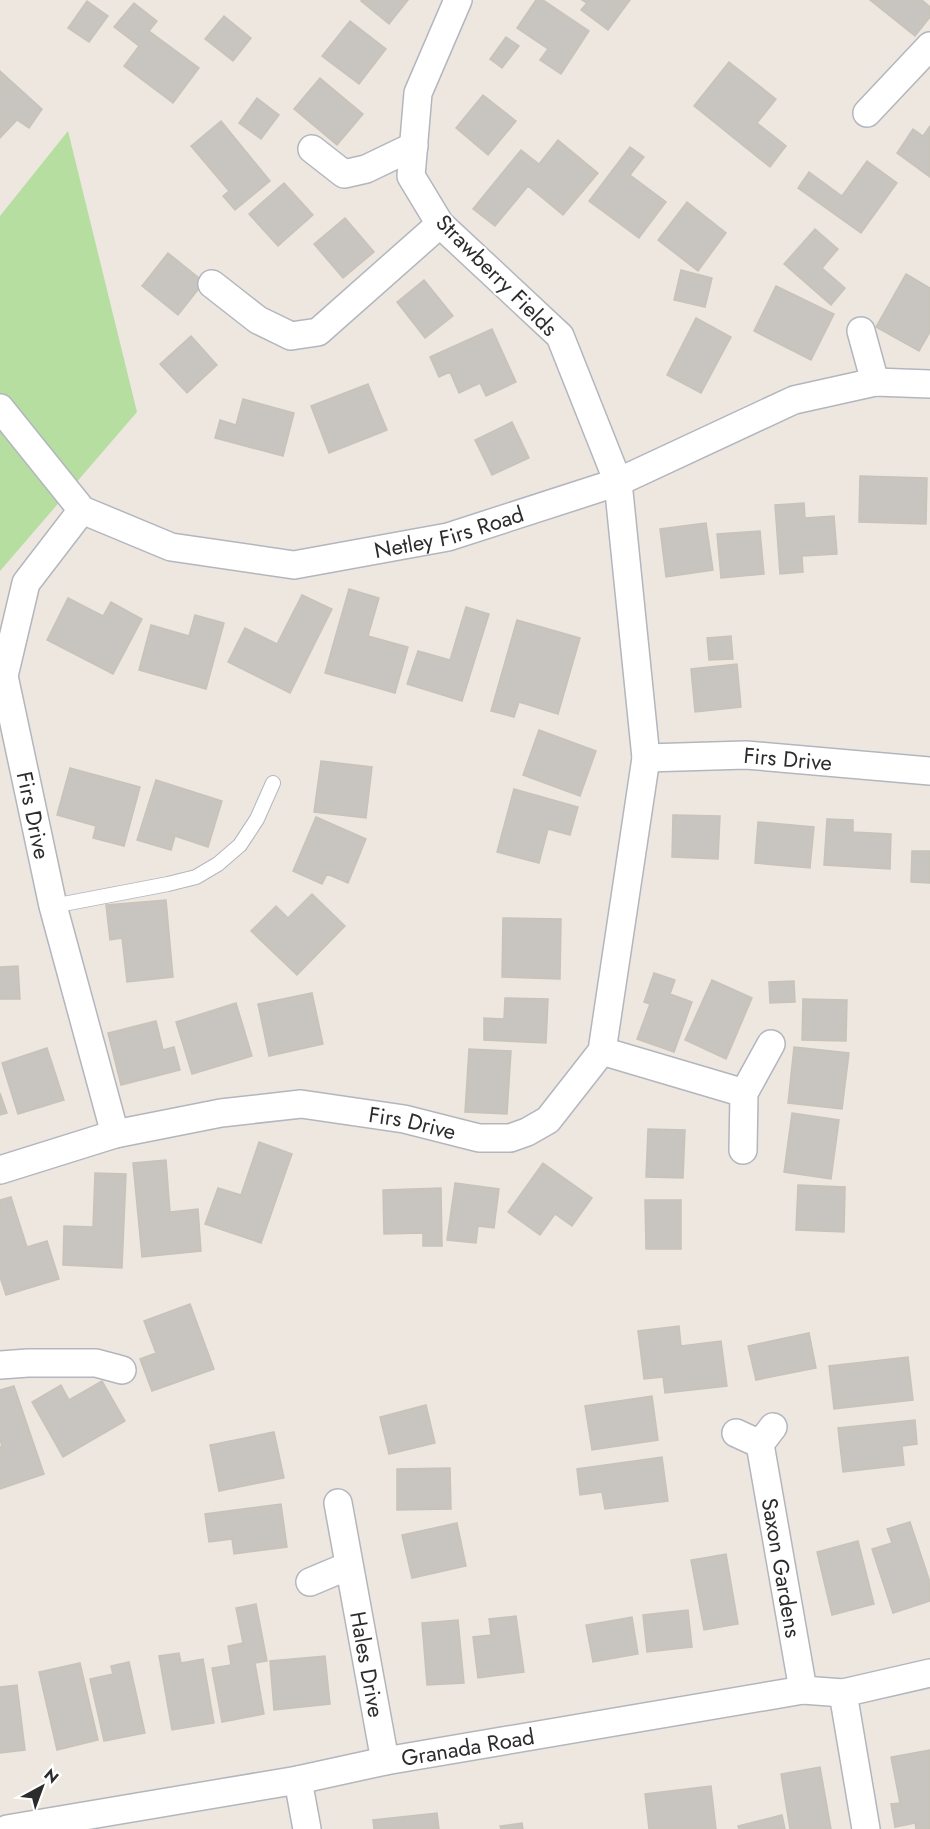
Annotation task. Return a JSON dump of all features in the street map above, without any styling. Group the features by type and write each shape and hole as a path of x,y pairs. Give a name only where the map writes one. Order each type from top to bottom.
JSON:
{"street":[{"name":"Strawberry Fields","path":"458,0 418,93 411,176 440,224 560,336 618,482"},
{"path":"867,113 930,46"},
{"path":"312,149 344,174 366,170 414,146"},
{"path":"212,284 258,320 291,336 318,332 440,224"},
{"path":"861,331 875,382"},
{"name":"Netley Firs Road","path":"0,408 82,510 171,547 294,565 448,537 618,482 794,400 875,382 930,384"},
{"name":"Firs Drive","path":"0,1170 115,1134 221,1113 301,1104 404,1119 479,1138 510,1138 527,1132 548,1120 602,1051 646,758 618,482"},
{"name":"Firs Drive","path":"82,510 26,583 4,676 53,906 115,1134"},
{"name":"Firs Drive","path":"646,758 746,755 930,771"},
{"path":"743,1150 744,1093 771,1044"},
{"path":"602,1051 744,1093"},
{"path":"0,1365 96,1363 122,1370"},
{"name":"Saxon Gardens","path":"736,1433 766,1436 803,1690"},
{"name":"Hales Drive","path":"338,1503 385,1761"},
{"path":"310,1582 348,1566"},
{"name":"Granada Road","path":"7,1829 298,1780 385,1761 803,1690 843,1693 930,1673"},
{"path":"843,1693 866,1829"},
{"path":"298,1780 307,1829"}],"lane":[{"path":"53,906 168,885 196,877 218,864 240,845 257,819 273,783"}],"green space":[{"path":"68,131 137,412 0,571 0,216"}],"building":[{"path":"362,0 408,0 389,24"},
{"path":"536,0 543,0 589,31 561,74 540,60 548,49 517,28"},
{"path":"582,0 630,0 608,30 581,10 587,3"},
{"path":"870,0 922,0 930,7 930,17 915,36"},
{"path":"87,1 108,16 89,42 68,28"},
{"path":"134,3 157,21 149,31 199,68 173,103 124,66 139,46 114,27"},
{"path":"224,16 251,38 233,61 205,39"},
{"path":"350,21 386,49 359,84 322,56"},
{"path":"506,37 519,46 502,68 490,59"},
{"path":"729,62 776,99 757,123 786,146 770,167 694,106"},
{"path":"0,71 42,109 29,128 17,120 0,138"},
{"path":"320,78 363,114 337,145 294,109"},
{"path":"483,95 516,121 488,155 456,128"},
{"path":"257,98 279,115 261,139 239,123"},
{"path":"221,121 270,181 235,210 223,196 229,191 191,146"},
{"path":"930,126 930,177 897,153 913,129 923,136"},
{"path":"558,140 598,173 563,215 528,186 495,226 473,209 521,150 539,164"},
{"path":"630,147 644,157 630,175 666,202 639,238 589,201"},
{"path":"867,161 897,183 861,233 798,188 809,172 842,196"},
{"path":"284,183 313,215 278,246 249,214"},
{"path":"687,202 726,233 698,271 658,240"},
{"path":"345,218 374,252 343,278 314,244"},
{"path":"815,229 838,249 822,268 845,288 831,305 784,264"},
{"path":"168,253 204,282 178,315 142,286"},
{"path":"681,270 712,278 705,307 674,300"},
{"path":"906,274 930,288 930,332 919,351 876,327"},
{"path":"424,280 453,316 425,338 397,302"},
{"path":"776,286 834,314 811,360 754,331"},
{"path":"696,318 731,337 701,393 667,375"},
{"path":"492,329 516,382 486,396 480,383 459,393 450,372 439,377 430,357"},
{"path":"191,336 217,365 187,393 160,364"},
{"path":"368,384 387,430 329,453 311,406"},
{"path":"243,399 294,413 283,456 215,438 220,420 236,425"},
{"path":"512,422 529,458 492,475 475,440"},
{"path":"860,476 927,478 926,524 859,522"},
{"path":"804,503 805,518 834,516 837,554 802,556 803,572 780,574 775,505"},
{"path":"706,523 713,570 666,577 660,529"},
{"path":"760,531 764,574 721,578 717,534"},
{"path":"349,589 379,598 368,636 408,647 395,693 325,673"},
{"path":"302,595 332,609 290,693 228,662 245,628 277,644"},
{"path":"68,598 103,616 111,602 142,619 113,674 47,640"},
{"path":"466,607 489,614 462,701 407,684 418,651 450,660"},
{"path":"195,615 224,623 206,689 139,670 151,625 189,636"},
{"path":"517,620 580,638 558,714 519,702 514,717 491,711"},
{"path":"731,636 733,659 709,660 707,638"},
{"path":"737,664 741,707 695,712 691,669"},
{"path":"539,730 596,751 580,796 523,775"},
{"path":"321,761 372,767 366,818 314,812"},
{"path":"70,768 140,787 124,846 93,838 96,826 57,815"},
{"path":"156,780 222,801 208,847 175,836 171,850 137,840"},
{"path":"514,789 578,807 570,835 548,829 539,863 497,852"},
{"path":"673,815 720,816 718,859 672,857"},
{"path":"316,817 366,839 348,883 327,874 322,884 293,871"},
{"path":"827,819 853,820 853,832 891,834 890,869 824,865"},
{"path":"758,822 814,827 810,868 755,863"},
{"path":"912,851 930,851 930,883 911,882"},
{"path":"312,894 345,926 297,975 251,931 276,906 288,918"},
{"path":"166,900 173,977 127,982 122,938 110,940 106,905"},
{"path":"503,918 561,919 560,979 502,977"},
{"path":"18,966 20,999 0,999 0,967"},
{"path":"654,973 675,980 670,994 692,1002 674,1052 637,1039 650,1004 644,1002"},
{"path":"712,980 752,998 726,1059 685,1040"},
{"path":"794,981 795,1002 770,1003 769,982"},
{"path":"312,993 323,1044 269,1056 258,1004"},
{"path":"505,998 548,999 546,1043 484,1040 484,1018 504,1019"},
{"path":"803,999 847,1000 846,1041 802,1040"},
{"path":"236,1003 252,1056 192,1074 176,1022"},
{"path":"156,1021 163,1050 174,1047 180,1070 121,1085 108,1033"},
{"path":"794,1047 849,1053 842,1109 788,1103"},
{"path":"47,1048 64,1100 18,1114 2,1063"},
{"path":"469,1049 511,1051 507,1114 465,1112"},
{"path":"0,1093 7,1113 0,1115"},
{"path":"792,1113 839,1120 831,1179 784,1172"},
{"path":"648,1129 685,1130 683,1178 646,1177"},
{"path":"259,1142 292,1154 261,1243 205,1224 218,1188 241,1195"},
{"path":"166,1160 170,1212 198,1209 201,1251 142,1257 133,1163"},
{"path":"543,1163 592,1198 572,1226 555,1214 540,1235 508,1212"},
{"path":"95,1173 126,1174 122,1268 63,1265 64,1226 93,1227"},
{"path":"455,1183 499,1189 494,1228 478,1226 476,1243 447,1240"},
{"path":"798,1185 845,1187 844,1232 796,1230"},
{"path":"441,1188 442,1246 423,1246 423,1233 384,1234 383,1190"},
{"path":"11,1197 27,1247 47,1241 59,1279 6,1295 0,1277 0,1200"},
{"path":"645,1200 681,1200 681,1249 646,1249"},
{"path":"190,1304 214,1369 152,1391 140,1359 156,1353 144,1321"},
{"path":"679,1326 681,1346 721,1341 727,1386 665,1393 663,1377 644,1379 638,1331"},
{"path":"809,1333 816,1368 756,1380 748,1346"},
{"path":"908,1357 913,1400 834,1409 829,1366"},
{"path":"102,1381 125,1421 63,1457 32,1402 61,1385 69,1400"},
{"path":"14,1386 44,1474 0,1489 0,1447 2,1446 0,1390"},
{"path":"652,1396 658,1440 592,1450 585,1406"},
{"path":"426,1405 435,1443 389,1454 380,1417"},
{"path":"915,1420 917,1444 902,1446 904,1465 843,1472 838,1428"},
{"path":"274,1432 284,1478 219,1491 210,1445"},
{"path":"662,1457 668,1501 605,1509 602,1492 580,1495 577,1469"},
{"path":"450,1468 451,1509 397,1510 397,1469"},
{"path":"281,1504 287,1547 234,1554 232,1539 209,1542 205,1514"},
{"path":"910,1522 930,1582 930,1601 893,1613 872,1549 892,1543 887,1529"},
{"path":"457,1523 466,1566 412,1578 402,1535"},
{"path":"858,1541 874,1604 832,1615 817,1552"},
{"path":"726,1554 738,1624 704,1630 691,1560"},
{"path":"256,1604 267,1661 255,1663 264,1714 222,1722 212,1668 231,1665 228,1646 243,1643 236,1608"},
{"path":"688,1610 692,1647 647,1652 643,1615"},
{"path":"516,1616 524,1672 478,1678 473,1637 491,1635 489,1619"},
{"path":"632,1617 638,1654 593,1662 586,1625"},
{"path":"458,1620 464,1683 427,1685 422,1623"},
{"path":"179,1653 181,1663 203,1659 214,1723 172,1730 159,1656"},
{"path":"325,1656 330,1704 274,1710 270,1661"},
{"path":"129,1662 145,1733 104,1741 90,1679 113,1674 111,1666"},
{"path":"80,1663 98,1740 57,1750 39,1672"},
{"path":"17,1685 25,1750 0,1753 0,1687"},
{"path":"930,1750 930,1829 916,1829 915,1823 895,1827 891,1804 900,1803 891,1757"},
{"path":"820,1767 831,1829 790,1829 781,1774"},
{"path":"711,1786 716,1829 649,1829 645,1794"},
{"path":"437,1813 439,1829 374,1829 373,1820"},
{"path":"782,1815 785,1829 739,1829 738,1826"},
{"path":"522,1823 523,1829 501,1829 500,1826"}]}
